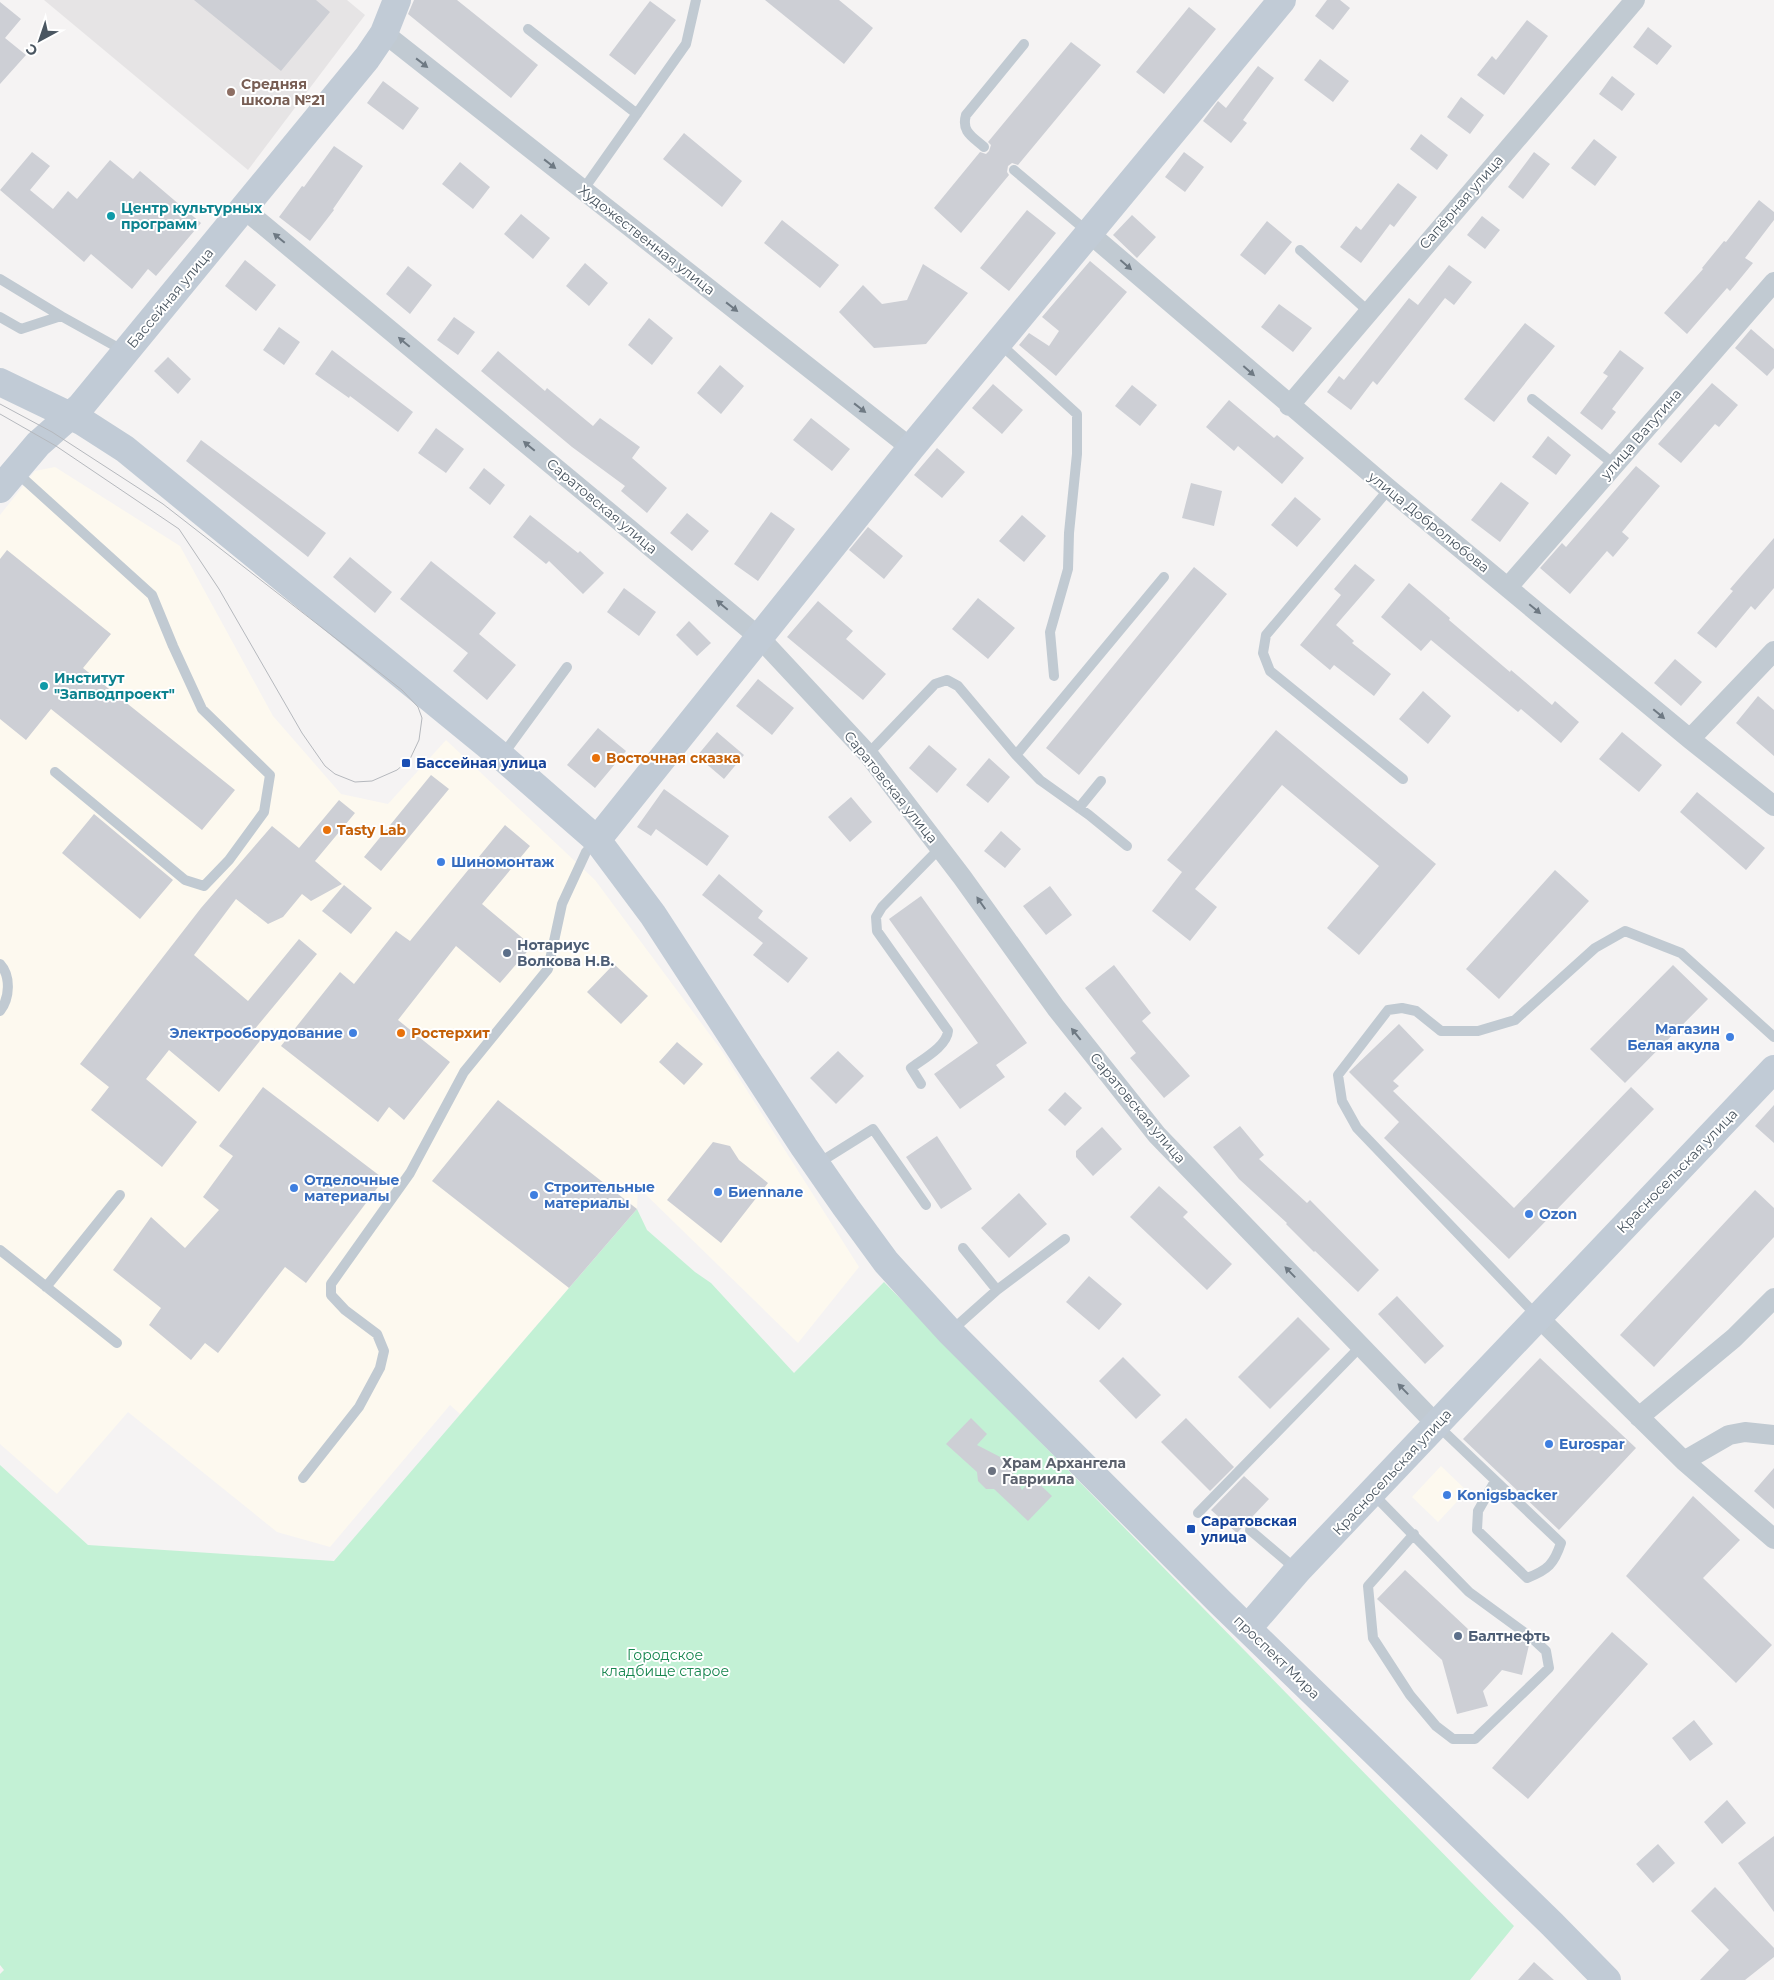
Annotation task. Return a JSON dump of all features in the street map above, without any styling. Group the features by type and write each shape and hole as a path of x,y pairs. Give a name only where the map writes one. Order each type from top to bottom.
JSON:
{"main road":[{"name":"Бассейная улица","path":"7,480 38,444 81,406 367,58 384,33 397,0"},
{"path":"596,840 910,448 1282,0"},
{"name":"проспект Мира","path":"0,382 83,422 125,450 502,757 596,840 653,915 816,1164 886,1262 950,1332 1220,1602 1552,1924 1606,1980"},
{"name":"Красносельская улица","path":"1248,1628 1298,1570 1774,1069"}],"street":[{"name":"Сапёрная улица","path":"1289,406 1635,0"},
{"name":"Художественная улица","path":"384,33 910,448"},
{"name":"Саратовская улица","path":"244,209 759,636 868,754 940,848 1056,1008 1157,1135 1436,1424"},
{"name":"улица Добролюбова","path":"1089,233 1289,406 1690,739 1774,806"},
{"name":"улица Ватутина","path":"1508,587 1774,282"},
{"path":"1690,739 1774,651"},
{"path":"1639,1417 1734,1338 1774,1298"},
{"path":"1538,1317 1684,1461 1774,1539"},
{"path":"1684,1461 1729,1436 1745,1432 1774,1435"}],"lane":[{"path":"583,190 686,44 696,0"},
{"path":"528,29 637,114"},
{"path":"984,147 967,132 964,124 966,115 1024,44"},
{"path":"1014,170 1089,233"},
{"path":"1300,250 1368,311"},
{"path":"0,279 125,352"},
{"path":"0,318 21,330 61,316"},
{"path":"998,342 1076,414 1077,454 1068,570 1050,632 1054,676"},
{"path":"1532,398 1614,465"},
{"path":"7,480 152,595 202,709 270,775 264,812 229,860 204,886 185,880 55,772"},
{"path":"1389,489 1266,635 1263,652 1270,671 1403,779"},
{"path":"1016,755 1164,577"},
{"path":"502,757 567,667"},
{"path":"868,754 935,684 947,680 958,686 1016,755 1040,780 1127,846"},
{"path":"1079,808 1101,781"},
{"path":"303,1478 359,1407 380,1368 384,1351 377,1334 345,1310 332,1294 331,1284 410,1174 464,1072 548,969 562,904 586,852 596,840"},
{"path":"921,1084 911,1068 943,1043 948,1037 948,1031 877,930 876,917 882,907 940,848"},
{"path":"1538,1317 1357,1128 1342,1101 1338,1075 1388,1010 1402,1008 1416,1011 1441,1031 1478,1031 1515,1020 1594,948 1625,931 1681,953 1774,1037"},
{"path":"0,964 4,968 8,987 4,1007 0,1011"},
{"path":"816,1164 873,1129 926,1205"},
{"path":"46,1287 120,1195"},
{"path":"950,1332 998,1290 1065,1239"},
{"path":"962,1248 998,1290"},
{"path":"0,1250 117,1342"},
{"path":"1198,1513 1361,1346"},
{"path":"1436,1424 1561,1543 1555,1560 1542,1572 1527,1578 1477,1530 1478,1511 1495,1481"},
{"path":"1372,1493 1414,1534 1469,1592 1532,1638 1546,1651 1549,1668 1475,1739 1453,1739 1436,1726 1410,1695 1373,1638 1368,1586 1414,1534"},
{"path":"1250,1530 1298,1570"}],"shaded area":[{"name":"Средняя школа №21","path":"44,0 347,0 365,15 248,170"},
{"path":"55,467 180,546 273,716 341,794 388,804 446,740 595,880 722,1051 859,1267 798,1343 638,1187 637,1209 460,1414 450,1405 330,1547 277,1532 128,1412 57,1494 0,1444 0,515 35,471"},
{"path":"1441,1466 1467,1491 1438,1522 1412,1497"}],"green space":[{"name":"Городское кладбище старое","path":"637,1209 647,1230 695,1272 711,1283 794,1373 884,1282 1514,1926 1470,1980 0,1980 0,1974 4,1970 0,1965 0,1465 88,1545 334,1561"}],"building":[{"path":"194,0 316,0 330,12 281,71"},
{"path":"414,0 457,0 538,65 511,98 408,14"},
{"path":"765,0 839,0 873,28 844,64"},
{"path":"1327,0 1340,0 1350,8 1333,30 1315,16"},
{"path":"650,1 676,20 635,75 609,55"},
{"path":"0,2 21,19 5,38 26,55 0,84"},
{"path":"1189,7 1216,29 1164,94 1136,72"},
{"path":"1527,20 1548,36 1504,95 1477,75 1492,56 1496,60"},
{"path":"1648,27 1672,46 1657,65 1633,47"},
{"path":"1071,42 1101,65 1018,165 1012,163 1008,166 1007,172 1009,175 961,233 934,208 980,152 986,154 989,151 991,145 988,142"},
{"path":"1320,59 1349,81 1333,102 1304,80"},
{"path":"1258,66 1274,78 1243,120 1247,123 1231,143 1203,121 1218,101 1226,108"},
{"path":"1612,76 1635,94 1622,111 1599,94"},
{"path":"383,81 419,108 403,130 367,103"},
{"path":"1461,97 1484,115 1470,134 1447,117"},
{"path":"684,133 742,181 722,207 663,159"},
{"path":"1421,134 1448,155 1437,170 1410,149"},
{"path":"1594,139 1617,157 1595,186 1571,168"},
{"path":"334,146 363,166 334,210 310,241 279,217"},
{"name":"Центр культурных программ","path":"32,152 50,166 30,190 53,209 68,191 77,199 110,160 133,179 140,171 201,223 156,276 148,269 132,289 91,254 84,262 0,190"},
{"path":"1184,152 1204,167 1185,192 1165,177"},
{"path":"1534,152 1550,164 1523,199 1508,187"},
{"path":"460,162 490,187 473,209 442,184"},
{"path":"1398,183 1417,197 1394,227 1390,224 1361,263 1340,247 1356,226 1361,230"},
{"path":"1759,200 1774,212 1774,220 1745,258 1753,263 1730,291 1727,288 1687,334 1664,313 1703,269 1724,241 1726,242"},
{"path":"1027,210 1056,233 1009,291 980,268"},
{"path":"521,214 550,238 533,259 504,234"},
{"path":"1132,215 1156,237 1137,258 1113,235"},
{"path":"1482,216 1500,230 1485,249 1467,235"},
{"path":"782,220 839,265 820,288 764,243"},
{"path":"1267,221 1292,242 1265,275 1240,255"},
{"path":"245,260 276,285 256,311 225,286"},
{"path":"1090,261 1127,292 1056,376 1019,345 1029,333 1049,346 1059,331 1042,317"},
{"path":"585,263 608,283 589,306 566,286"},
{"path":"923,264 968,293 926,344 874,348 839,312 863,285 882,304 907,300"},
{"path":"1449,265 1472,282 1454,305 1445,298 1377,385 1373,381 1351,410 1327,392 1339,376 1344,380 1409,298 1418,305"},
{"path":"408,266 432,285 410,314 386,294"},
{"path":"1279,304 1312,328 1293,352 1261,327"},
{"path":"454,317 475,332 458,355 437,340"},
{"path":"649,318 673,338 652,365 628,345"},
{"path":"1525,323 1555,346 1494,422 1464,399"},
{"path":"279,327 300,342 284,365 263,350"},
{"path":"1751,329 1774,349 1774,368 1767,376 1735,348"},
{"path":"332,350 413,412 398,432 350,396 349,398 315,374"},
{"path":"1620,350 1644,368 1612,409 1616,412 1602,430 1580,413 1608,376 1603,373"},
{"path":"498,351 545,391 547,388 593,426 600,418 640,447 632,458 667,488 647,513 621,491 625,486 572,447 481,371"},
{"path":"168,357 191,379 178,394 154,371"},
{"path":"720,365 744,386 721,414 697,393"},
{"path":"1712,383 1738,405 1719,427 1715,424 1681,463 1658,444"},
{"path":"993,384 1023,410 1002,434 972,408"},
{"path":"1132,385 1157,405 1140,426 1115,406"},
{"path":"1229,400 1274,438 1277,435 1304,458 1282,484 1238,446 1234,451 1206,427"},
{"path":"811,418 850,449 832,471 793,440"},
{"path":"436,428 464,449 446,473 418,453"},
{"path":"1548,436 1571,455 1556,475 1532,457"},
{"path":"201,440 326,533 308,557 186,461"},
{"path":"937,448 965,472 942,498 914,475"},
{"path":"1636,466 1660,486 1622,532 1629,538 1613,557 1607,551 1570,594 1540,568 1562,543 1566,547"},
{"path":"484,468 505,485 490,505 469,488"},
{"path":"1501,482 1529,503 1500,542 1471,520"},
{"path":"1191,483 1222,491 1214,526 1182,518"},
{"path":"1295,497 1321,519 1297,547 1271,525"},
{"path":"771,512 795,529 758,581 734,564"},
{"path":"687,513 709,531 692,551 670,533"},
{"path":"530,515 578,553 580,551 604,573 583,594 549,561 546,564 513,537"},
{"path":"1022,515 1046,536 1024,562 999,541"},
{"path":"868,527 903,556 884,579 849,550"},
{"path":"1774,538 1774,588 1755,610 1751,606 1716,648 1697,633 1733,591 1730,589"},
{"name":"Институт \"Запводпроект\"","path":"7,550 111,634 83,668 235,790 202,830 51,709 26,740 0,719 0,559"},
{"path":"350,557 392,592 375,613 333,577"},
{"path":"431,561 496,613 479,634 516,665 487,700 453,671 468,653 400,599"},
{"path":"1355,564 1375,580 1336,625 1354,641 1352,643 1391,674 1374,696 1334,665 1330,670 1300,645 1341,595 1334,589"},
{"path":"1194,567 1227,594 1079,775 1046,748"},
{"path":"1409,583 1510,672 1511,670 1552,705 1555,701 1579,722 1561,743 1521,709 1518,712 1431,640 1421,651 1381,617"},
{"path":"624,588 656,612 639,636 607,612"},
{"path":"978,598 1015,628 988,659 952,629"},
{"path":"818,601 853,631 846,639 886,674 863,700 787,637"},
{"path":"689,621 711,643 697,656 676,635"},
{"path":"1675,659 1702,682 1681,706 1654,683"},
{"path":"758,679 794,708 772,735 736,706"},
{"path":"1423,691 1451,716 1428,744 1399,719"},
{"path":"1758,696 1774,710 1774,756 1736,723"},
{"name":"Восточная сказка","path":"598,728 626,751 595,788 567,765"},
{"path":"1276,730 1436,864 1359,955 1327,928 1379,866 1282,785 1195,889 1217,907 1190,941 1152,911 1182,872 1167,860"},
{"path":"717,732 744,755 724,779 697,756"},
{"path":"1622,732 1662,765 1639,792 1599,759"},
{"path":"929,745 957,769 937,793 909,768"},
{"path":"989,758 1010,777 988,803 966,785"},
{"path":"431,775 449,789 381,871 364,857"},
{"path":"664,789 729,836 707,866 656,829 651,836 637,827"},
{"path":"1697,792 1765,848 1746,870 1680,812"},
{"path":"851,797 872,822 850,842 828,817"},
{"path":"339,800 355,813 315,861 342,884 311,901 302,894 283,917 268,924 236,899 194,955 248,1001 299,939 317,954 254,1030 263,1037 219,1092 169,1050 146,1079 197,1122 162,1167 91,1110 109,1087 80,1064 201,908 272,826 299,848"},
{"path":"94,814 173,880 140,919 62,853"},
{"name":"Электрооборудование","path":"505,825 530,846 482,904 532,946 500,983 456,946 398,1020 450,1062 404,1120 389,1107 378,1122 281,1046 340,972 354,984 396,931 410,941"},
{"path":"1001,831 1021,849 1005,868 984,851"},
{"path":"1555,870 1589,901 1499,999 1466,969"},
{"path":"719,874 763,911 758,918 808,958 788,983 753,955 763,943 702,895"},
{"path":"344,885 372,908 351,934 322,911"},
{"path":"1050,886 1072,915 1046,935 1023,906"},
{"path":"921,896 1027,1043 996,1065 1005,1077 960,1109 934,1074 978,1043 889,919"},
{"path":"614,964 648,996 621,1024 587,992"},
{"path":"1114,965 1151,1013 1142,1021 1190,1076 1164,1098 1130,1058 1136,1053 1085,988"},
{"path":"1673,965 1708,999 1625,1083 1590,1049"},
{"path":"1399,1024 1424,1050 1393,1081 1399,1086 1393,1091 1514,1208 1631,1087 1654,1109 1509,1259 1384,1138 1399,1122 1349,1072"},
{"path":"677,1042 703,1064 684,1085 659,1062"},
{"path":"838,1051 864,1076 836,1104 810,1078"},
{"path":"263,1087 384,1179 306,1283 285,1267 218,1353 205,1343 191,1360 149,1325 161,1308 113,1270 151,1217 185,1248 219,1210 203,1197 233,1156 219,1146"},
{"path":"1065,1092 1082,1108 1065,1126 1048,1110"},
{"name":"Строительные материалы","path":"498,1100 637,1209 569,1288 432,1181"},
{"path":"1774,1105 1774,1143 1755,1126"},
{"path":"1240,1126 1264,1155 1259,1159 1307,1203 1310,1200 1379,1270 1358,1292 1239,1179 1213,1147"},
{"path":"1102,1127 1122,1149 1093,1176 1076,1157 1076,1151"},
{"path":"937,1136 972,1189 941,1209 906,1157"},
{"name":"Биеnnале","path":"713,1142 730,1146 739,1160 768,1183 721,1243 667,1200"},
{"path":"1159,1186 1188,1212 1183,1217 1232,1264 1207,1290 1130,1217"},
{"path":"1755,1190 1774,1208 1774,1237 1654,1367 1620,1335"},
{"path":"1019,1193 1047,1224 1009,1258 981,1228"},
{"path":"1089,1276 1122,1304 1099,1330 1066,1302"},
{"path":"1397,1296 1444,1346 1425,1364 1378,1314"},
{"path":"1298,1317 1330,1349 1270,1409 1238,1377"},
{"path":"1123,1357 1161,1395 1136,1419 1099,1381"},
{"name":"Eurospar","path":"1540,1358 1636,1448 1559,1530 1463,1439"},
{"name":"Храм Архангела Гавриила","path":"971,1418 987,1434 977,1445 1006,1460 1022,1490 1033,1478 1052,1496 1028,1521 994,1489 986,1489 978,1481 977,1472 946,1444"},
{"path":"1186,1418 1234,1467 1210,1491 1161,1442"},
{"path":"1774,1468 1774,1509 1754,1491"},
{"path":"1244,1476 1269,1499 1237,1533 1211,1510"},
{"path":"1693,1496 1740,1540 1703,1578 1772,1645 1736,1683 1626,1576"},
{"name":"Балтнефть","path":"1405,1570 1468,1629 1526,1642 1529,1645 1522,1675 1502,1670 1483,1691 1488,1706 1457,1714 1442,1660 1377,1599"},
{"path":"1612,1632 1648,1664 1528,1799 1492,1768"},
{"path":"1694,1720 1713,1744 1690,1761 1672,1738"},
{"path":"1727,1800 1746,1823 1722,1844 1704,1822"},
{"path":"1774,1836 1774,1912 1738,1863"},
{"path":"1658,1844 1675,1863 1653,1883 1636,1864"},
{"path":"1715,1887 1774,1948 1774,1957 1745,1980 1700,1980 1729,1950 1691,1911"},
{"path":"1534,1962 1554,1980 1518,1980"}],"tram line":[{"path":"0,404 52,432 163,504 402,690 418,707 422,718 419,740 410,759 397,770 372,781 355,782 335,774 325,766 302,733 219,589 179,529 56,446 0,414"}],"place":[{"name":"Средняя школа №21","path":"231,92"},
{"name":"Центр культурных программ","path":"111,216"},
{"name":"Институт \"Запводпроект\"","path":"44,686"},
{"name":"Восточная сказка","path":"596,758"},
{"name":"Бассейная улица","path":"406,763"},
{"name":"Tasty Lab","path":"327,830"},
{"name":"Шиномонтаж","path":"441,862"},
{"name":"Нотариус Волкова Н.В.","path":"507,953"},
{"name":"Электрооборудование","path":"353,1033"},
{"name":"Ростерхит","path":"401,1033"},
{"name":"Магазин Белая акула","path":"1730,1037"},
{"name":"Отделочные материалы","path":"294,1188"},
{"name":"Биеnnале","path":"718,1192"},
{"name":"Строительные материалы","path":"534,1195"},
{"name":"Ozon","path":"1529,1214"},
{"name":"Eurospar","path":"1549,1444"},
{"name":"Храм Архангела Гавриила","path":"992,1471"},
{"name":"Konigsbacker","path":"1447,1495"},
{"name":"Саратовская улица","path":"1191,1529"},
{"name":"Балтнефть","path":"1458,1636"}]}
